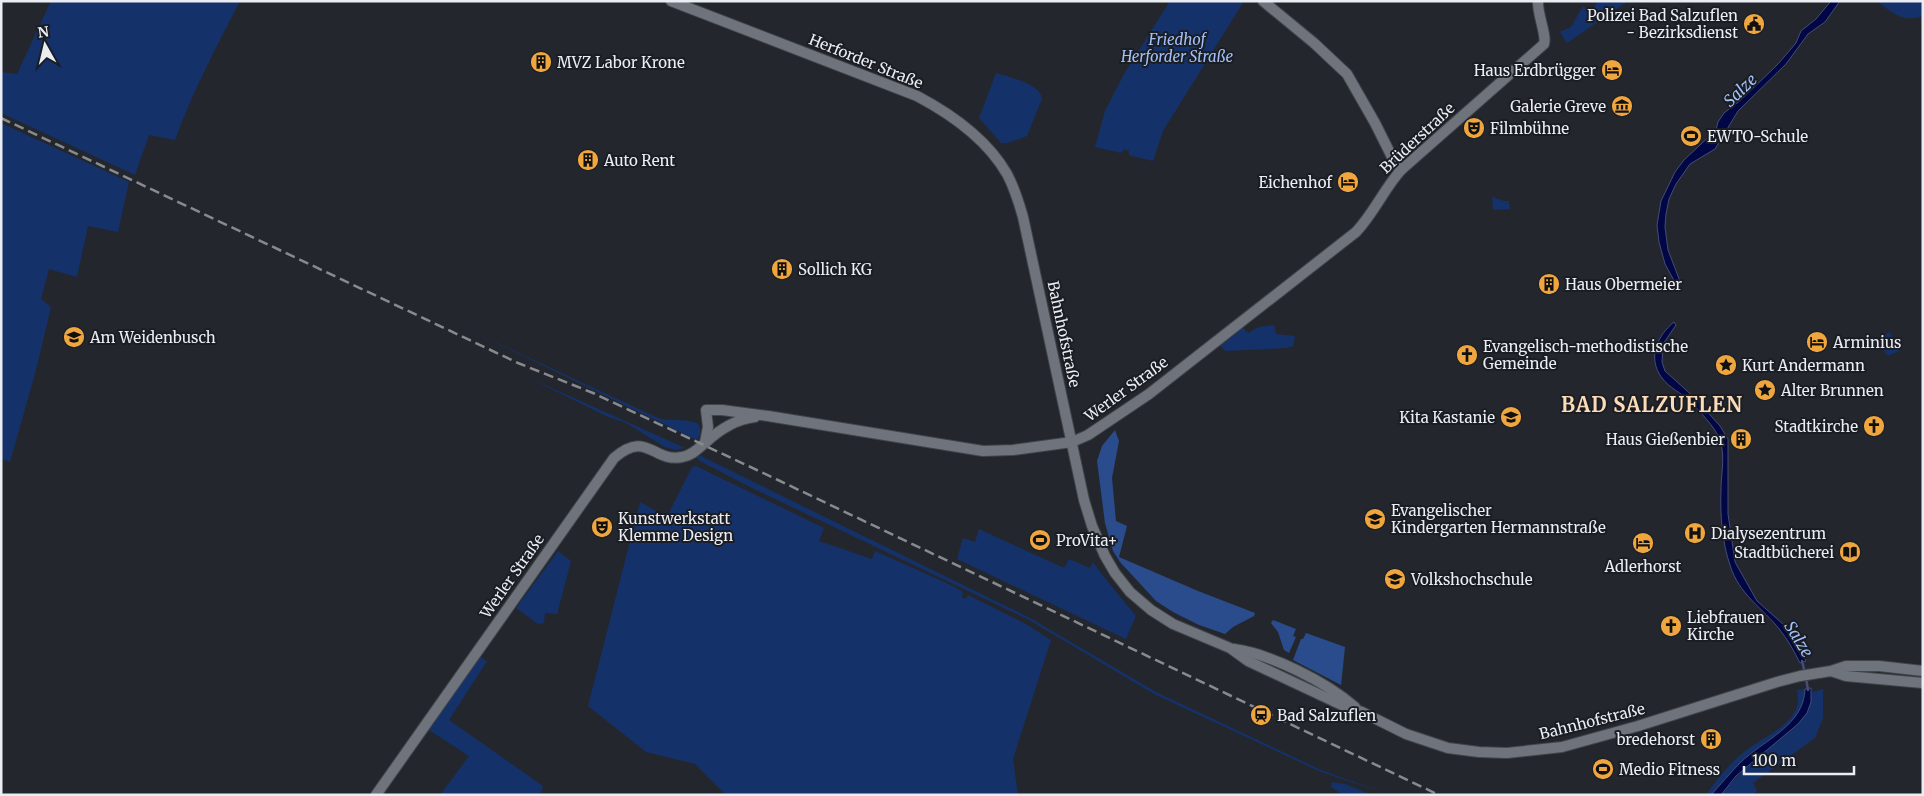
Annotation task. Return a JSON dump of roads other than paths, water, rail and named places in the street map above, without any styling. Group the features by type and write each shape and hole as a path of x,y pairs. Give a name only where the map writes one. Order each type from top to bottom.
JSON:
{"main road":[{"name":"Herforder Straße","path":"671,1 916,96 942,109 965,126 991,154 1007,174 1016,195"},
{"path":"1263,1 1314,43 1347,74 1401,170"},
{"name":"Brüderstraße","path":"1320,261 1366,222 1401,170 1544,44 1545,40 1538,5"},
{"name":"Bahnhofstraße","path":"1016,195 1028,236 1088,514 1105,556 1130,592 1158,615 1187,631 1230,648 1252,651 1273,660 1321,684 1362,712 1406,734 1448,748 1498,753 1562,747 1604,737 1800,676 1831,671 1846,666 1880,666 1923,671"},
{"name":"Werler Straße","path":"705,442 708,427 706,410 722,410 984,451 1013,450 1072,442 1095,431 1149,394 1320,261"},
{"name":"Werler Straße","path":"376,795 614,458 622,451 635,446 648,448 670,457 684,457 733,422 745,418 768,416"},
{"path":"1831,671 1846,676 1923,682"}],"waterway":[{"name":"Salze","path":"1802,661 1805,673"},
{"name":"Salze","path":"1806,678 1808,690"}],"railway":[{"path":"1,118 518,363 593,393 778,480 1439,795"}],"place":[{"name":"Polizei Bad Salzuflen - Bezirksdienst","path":"1754,24"},
{"name":"MVZ Labor Krone","path":"541,62"},
{"name":"Haus Erdbrügger","path":"1612,70"},
{"name":"Galerie Greve","path":"1622,106"},
{"name":"Filmbühne","path":"1474,128"},
{"name":"EWTO-Schule","path":"1691,136"},
{"name":"Auto Rent","path":"588,160"},
{"name":"Eichenhof","path":"1348,182"},
{"name":"Sollich KG","path":"782,269"},
{"name":"Haus Obermeier","path":"1549,284"},
{"name":"Am Weidenbusch","path":"74,337"},
{"name":"Arminius","path":"1817,342"},
{"name":"Evangelisch-methodistische Gemeinde","path":"1467,355"},
{"name":"Kurt Andermann","path":"1726,365"},
{"name":"Alter Brunnen","path":"1765,390"},
{"name":"Kita Kastanie","path":"1511,417"},
{"name":"Stadtkirche","path":"1874,426"},
{"name":"Haus Gießenbier","path":"1741,439"},
{"name":"Evangelischer Kindergarten Hermannstraße","path":"1375,519"},
{"name":"Kunstwerkstatt Klemme Design","path":"602,527"},
{"name":"Dialysezentrum","path":"1695,533"},
{"name":"ProVita+","path":"1040,540"},
{"name":"Adlerhorst","path":"1643,543"},
{"name":"Stadtbücherei","path":"1850,552"},
{"name":"Volkshochschule","path":"1395,579"},
{"name":"Liebfrauen Kirche","path":"1671,626"},
{"name":"Bad Salzuflen","path":"1261,715"},
{"name":"bredehorst","path":"1711,739"},
{"name":"Medio Fitness","path":"1603,769"}],"district":[{"name":"BAD SALZUFLEN","path":"1652,404"}],"park label":[{"name":"Friedhof Herforder Straße","path":"1177,48"}]}
